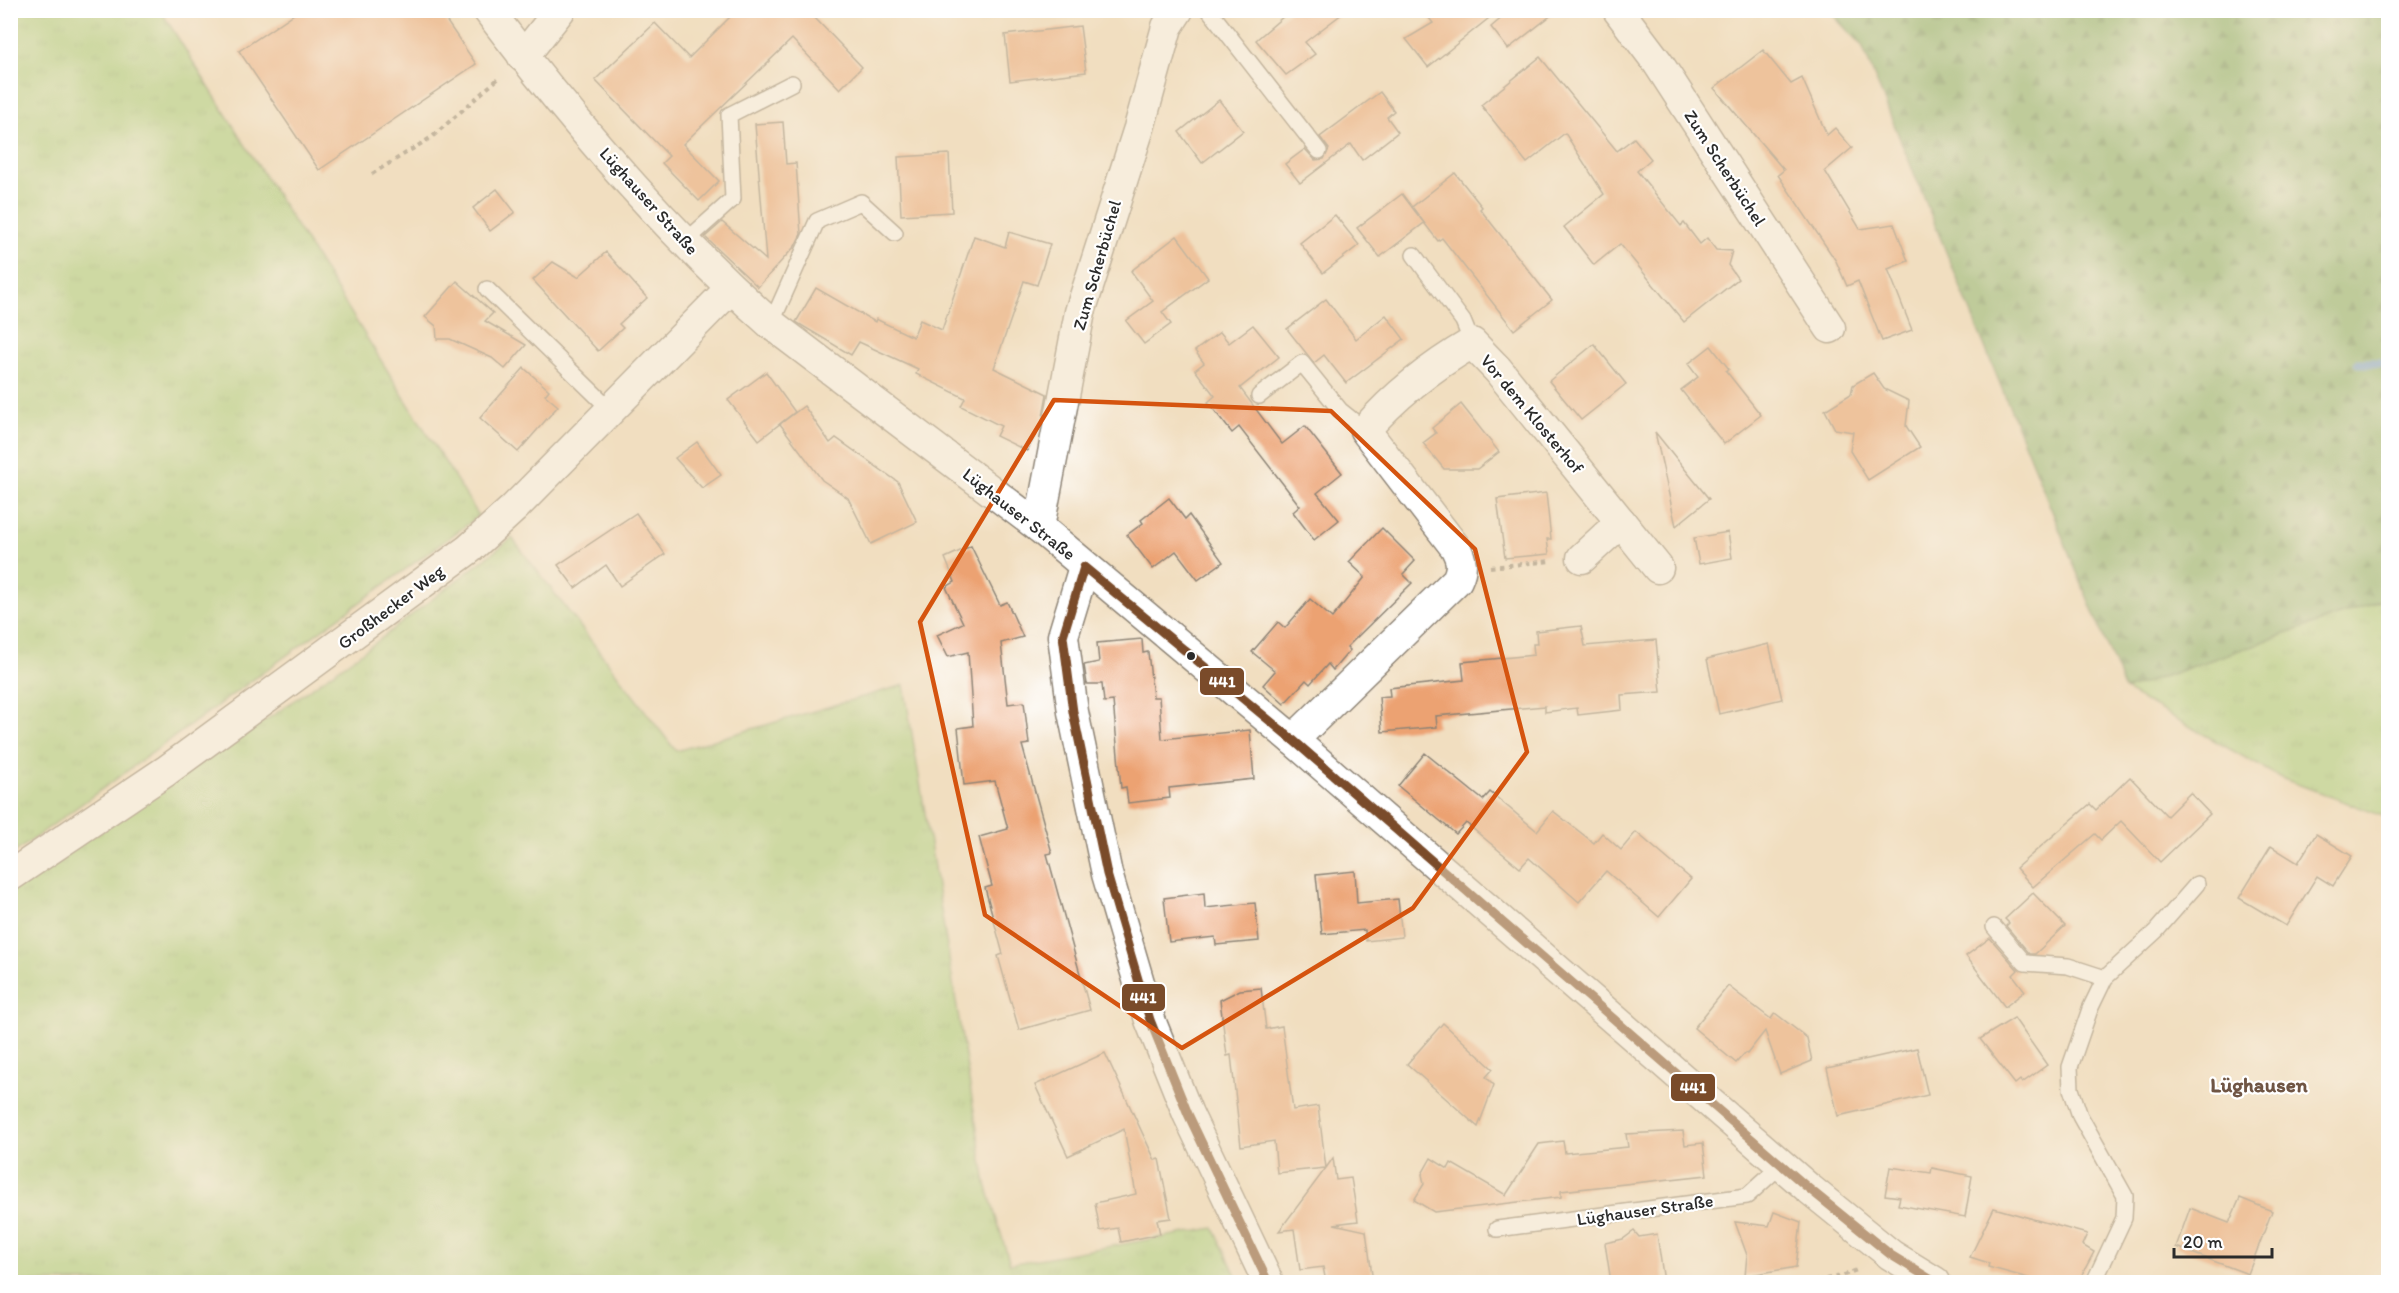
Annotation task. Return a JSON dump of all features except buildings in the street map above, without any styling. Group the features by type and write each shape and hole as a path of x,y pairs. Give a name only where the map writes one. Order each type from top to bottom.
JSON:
{"street":[{"name":"Lüghauser Straße","path":"488,10 550,92 730,289 771,324 1039,527 1293,740 1780,1165 1891,1255 1935,1282"},
{"path":"523,57 560,10"},
{"name":"Zum Scherbüchel","path":"1039,527 1080,312 1139,128 1167,27 1178,10"},
{"name":"Zum Scherbüchel","path":"1618,10 1659,63 1830,328"},
{"name":"Großhecker Weg","path":"10,876 166,771 469,549 514,508 730,289"},
{"name":"Vor dem Klosterhof","path":"1365,429 1391,400 1440,362 1472,343 1498,370 1658,568"},
{"path":"1293,740 1456,580 1462,569 1461,558 1455,547 1365,429"},
{"path":"1582,558 1621,522"},
{"path":"1084,567 1063,636 1073,712 1107,874 1150,1020 1188,1114 1268,1282"}],"lane":[{"path":"1209,10 1319,151"},
{"path":"686,242 733,199 729,115 792,83"},
{"path":"771,324 817,221 861,202 895,233"},
{"path":"1414,255 1463,321 1472,343"},
{"path":"487,289 611,410"},
{"path":"1259,396 1302,363 1340,410 1365,429"},
{"path":"2094,1282 2124,1218 2125,1196 2080,1116 2071,1089 2070,1067 2090,1009 2105,978 2156,931 2197,885"},
{"path":"1994,927 2025,963 2068,966 2105,978"},
{"name":"Lüghauser Straße","path":"1497,1229 1747,1196 1780,1165"}],"path":[{"path":"372,174 432,137 523,57"},
{"path":"1462,569 1582,558"},
{"path":"1808,1282 1842,1276 1891,1255"}],"highlighted area":[{"path":"1054,400 1331,411 1475,549 1527,752 1413,908 1182,1048 985,915 920,622"}],"green space":[{"path":"11,10 161,11 479,516 11,855"},
{"path":"1829,11 2388,11 2388,598 2125,690 1862,46"},
{"path":"512,538 676,751 904,685 986,1184 1010,1264 1214,1228 1239,1282 11,1282 11,888 272,716 379,640"},
{"path":"2388,598 2388,818 2281,778 2125,690"}],"waterway":[{"path":"2358,363 2388,363"}],"transit line":[{"name":"441","path":"1268,1282 1188,1114 1150,1020 1107,874 1073,712 1063,636 1084,567 1293,740 1807,1187 1891,1255 1935,1282"}],"district":[{"name":"Lüghausen","path":"2259,1085"}]}
